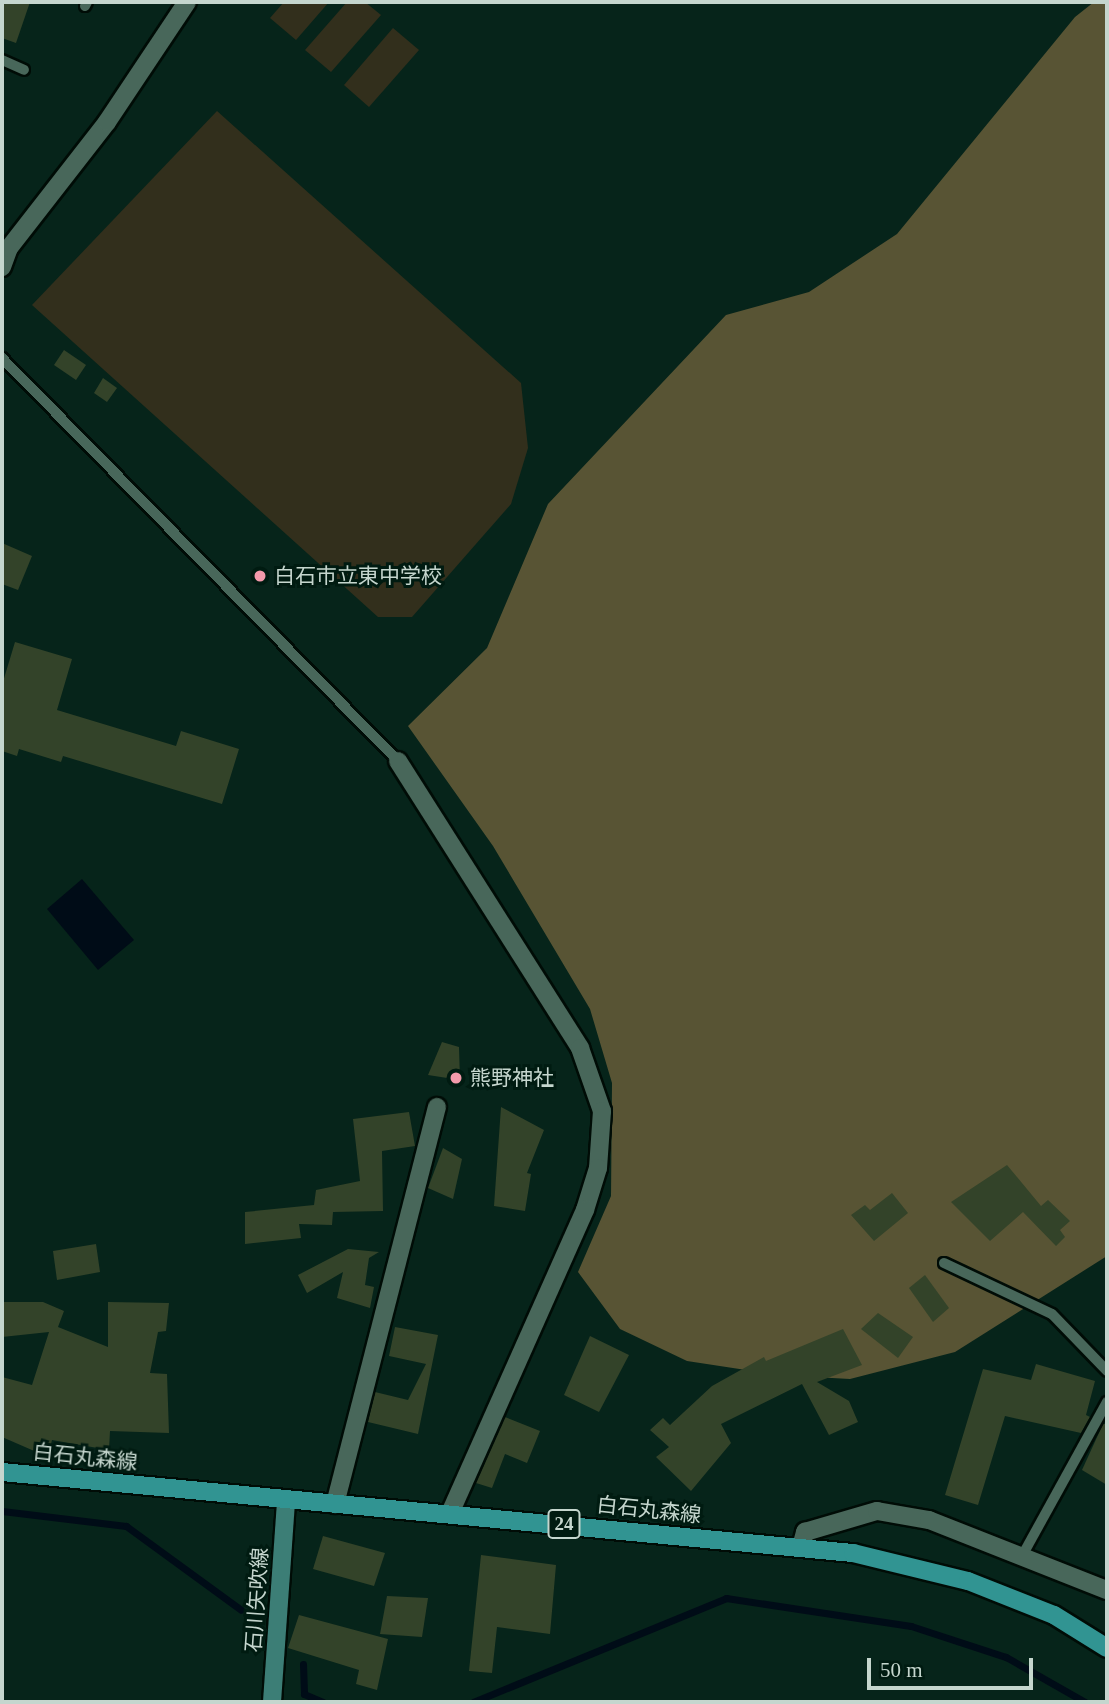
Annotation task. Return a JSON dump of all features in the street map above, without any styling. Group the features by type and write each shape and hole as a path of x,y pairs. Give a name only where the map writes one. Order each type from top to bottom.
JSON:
{"main road":[{"name":"白石丸森線","path":"2,1472 801,1547 968,1581 1054,1615 1107,1648"},
{"name":"石川矢吹線","path":"272,1702 286,1500"}],"street":[{"path":"2,267 9,248 107,122 187,2"},
{"path":"398,761 580,1048 602,1111 598,1168 585,1210 450,1513"},
{"path":"335,1504 437,1107"},
{"path":"801,1547 805,1532 877,1511 929,1520 1107,1590"}],"lane":[{"path":"2,60 24,70"},
{"path":"2,358 398,761"},
{"path":"943,1264 1052,1314 1107,1371"},
{"path":"1022,1556 1107,1402"}],"shaded area":[{"path":"284,2 329,2 296,40 270,18"},
{"path":"347,2 365,2 381,15 331,72 305,50"},
{"path":"1094,2 1107,2 1107,1256 955,1352 850,1379 778,1375 687,1361 620,1329 578,1272 611,1196 612,1083 590,1009 493,846 408,726 487,648 548,504 726,315 809,292 897,234 1075,17"},
{"path":"393,28 419,50 369,107 344,85"},
{"path":"217,111 521,383 528,448 511,504 412,617 378,617 32,305"},
{"path":"82,879 134,940 98,970 47,909"}],"building":[{"path":"2,2 30,2 16,43 2,38"},
{"path":"64,350 86,365 76,380 54,365"},
{"path":"103,378 117,388 107,402 94,393"},
{"path":"2,543 32,556 18,590 2,584"},
{"path":"15,642 72,659 57,710 176,746 181,731 239,749 222,804 63,756 61,762 19,749 17,756 2,751 2,685"},
{"path":"442,1042 459,1047 460,1080 428,1075"},
{"path":"501,1107 544,1130 527,1173 531,1174 525,1211 494,1206"},
{"path":"409,1112 415,1146 382,1151 383,1211 333,1212 332,1225 299,1224 301,1238 245,1244 245,1212 314,1205 316,1190 360,1181 353,1119"},
{"path":"443,1148 462,1159 453,1199 428,1188"},
{"path":"1007,1165 1041,1206 1048,1200 1070,1221 1060,1230 1065,1237 1056,1246 1023,1212 990,1241 951,1202"},
{"path":"892,1193 908,1213 874,1241 851,1215 865,1205 870,1210"},
{"path":"96,1244 100,1272 57,1280 53,1251"},
{"path":"348,1249 379,1252 369,1258 365,1285 374,1287 370,1308 337,1298 343,1272 307,1293 298,1275"},
{"path":"925,1275 949,1308 933,1322 909,1288"},
{"path":"2,1302 43,1302 64,1311 58,1327 108,1347 108,1302 169,1303 166,1331 158,1332 150,1373 167,1374 169,1433 110,1431 109,1450 52,1440 48,1457 2,1437 2,1377 32,1385 49,1332 2,1337"},
{"path":"878,1313 913,1337 898,1358 861,1329"},
{"path":"395,1327 438,1335 418,1434 368,1422 375,1392 408,1400 426,1364 389,1356"},
{"path":"843,1329 862,1365 817,1382 849,1401 858,1422 829,1435 802,1384 721,1424 731,1443 691,1491 656,1457 669,1447 650,1430 663,1418 670,1425 712,1386 764,1357 766,1361"},
{"path":"590,1336 629,1355 599,1412 564,1395"},
{"path":"1036,1364 1095,1381 1086,1415 1090,1417 1081,1433 1005,1416 978,1505 945,1495 983,1369 1031,1380"},
{"path":"505,1417 540,1431 527,1463 505,1454 492,1488 476,1483"},
{"path":"1103,1424 1107,1424 1107,1485 1082,1470"},
{"path":"323,1536 385,1553 374,1586 313,1569"},
{"path":"481,1555 556,1565 550,1634 497,1627 492,1673 469,1671"},
{"path":"387,1596 428,1598 422,1637 380,1634"},
{"path":"299,1615 388,1639 377,1690 356,1684 359,1670 288,1648"}],"waterway":[{"path":"2,1511 126,1526 241,1610"},
{"path":"473,1702 726,1598 911,1626 1006,1657 1085,1702"},
{"path":"303,1664 304,1694 323,1702"}],"place":[{"name":"白石市立東中学校","path":"260,576"},
{"name":"熊野神社","path":"456,1078"}]}
